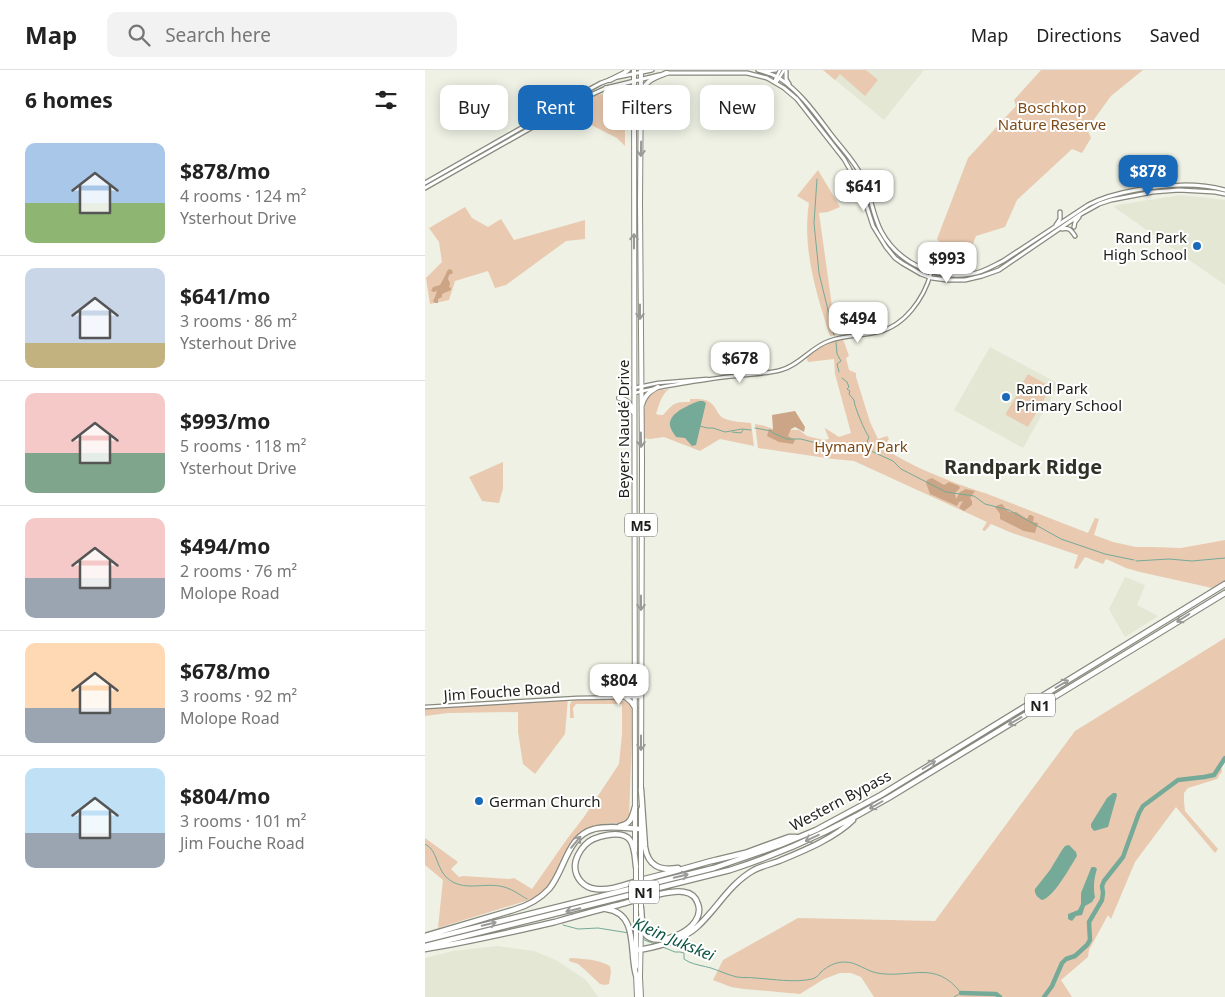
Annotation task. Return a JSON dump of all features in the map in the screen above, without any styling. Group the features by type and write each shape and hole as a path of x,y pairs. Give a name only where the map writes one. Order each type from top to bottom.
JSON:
{"highway":[{"name":"Western Bypass","path":"425,940 714,868 799,837 835,820 881,794 1225,584"},
{"name":"Western Bypass","path":"425,948 730,870 799,844 856,817 1225,593"},
{"path":"641,789 645,847 650,862 657,867 667,869 715,860"},
{"path":"611,828 628,823 635,807"},
{"path":"639,949 662,944 689,933 702,922 729,890 754,870 817,844 846,826 856,817"},
{"path":"425,936 513,910 539,898 553,884 571,849 585,833 595,828 638,828"},
{"path":"635,867 631,841 627,837 616,834 601,836 587,843 577,857 575,865 581,882 592,888 602,889 745,853 789,837 799,837"},
{"path":"425,948 455,944 543,924 668,892 677,891 693,896 698,904 699,912 688,930 654,940 644,932 641,908"},
{"path":"595,910 612,910 620,913 626,920 630,929 636,975"}],"main road":[{"path":"610,80 624,74 628,70"},
{"path":"425,183 601,83 634,72 652,70"},
{"path":"759,70 776,70"},
{"path":"759,70 778,77 802,97 857,168 865,183 877,222 886,239 902,256 931,273 951,275 977,273 1003,262 1081,214 1111,200 1153,192 1190,190 1225,194"},
{"path":"783,70 786,79 794,90"},
{"name":"Beyers Naudé Drive","path":"641,71 641,85"},
{"name":"Beyers Naudé Drive","path":"634,72 634,85"},
{"path":"646,85 653,78 667,73"},
{"path":"618,85 667,73 747,73 775,82 797,99 844,159 861,189 873,226 886,247 902,263 930,278 965,280 982,276 1003,267 1056,229 1073,214 1103,198 1152,187 1172,185 1194,185 1225,190"},
{"path":"425,188 528,130"},
{"name":"Beyers Naudé Drive","path":"634,130 635,636 641,789 635,867 641,908 636,975 637,997"},
{"name":"Beyers Naudé Drive","path":"641,130 641,410 635,807 638,828 636,904 641,997"},
{"path":"1056,229 1061,213 1067,216 1073,214"},
{"path":"1074,227 1081,214"},
{"path":"1056,229 1070,229 1075,236"},
{"path":"641,410 646,395 658,387"},
{"path":"619,398 630,403 635,416"},
{"path":"625,697 635,708"}],"street":[{"path":"775,82 783,70"},
{"path":"640,389 779,371 791,366 827,341 876,333 889,328 899,322 911,310 921,296 931,273"},
{"path":"634,391 658,383 701,378 708,379"},
{"name":"Jim Fouche Road","path":"425,707 577,698 638,697"}],"shaded area":[{"path":"823,70 924,70 884,120"},
{"name":"Rand Park High School","path":"1181,195 1225,200 1225,285 1114,207"},
{"path":"449,269 453,273 449,275 448,279 451,290 442,294 442,297 438,299 438,303 435,303 433,301 437,291 431,291 433,287 440,285"},
{"name":"Rand Park Primary School","path":"990,347 1059,384 1023,448 954,410"},
{"path":"795,411 805,427 804,432 795,427 791,429 788,436 795,440 793,444 779,442 767,436 769,429 773,430 772,415"},
{"path":"932,478 944,485 949,482 959,486 960,488 955,493 956,499 960,492 965,489 975,491 970,498 972,505 964,511 959,508 963,501 959,502 957,506 930,494 926,483 927,480"},
{"path":"1002,504 1009,511 1016,512 1027,519 1029,515 1034,517 1033,522 1038,523 1035,533 1024,531 1000,519 1000,514 995,507"},
{"path":"1125,577 1145,585 1137,605 1158,616 1125,637 1109,609"},
{"path":"497,946 534,951 556,960 586,980 598,997 425,997 425,958 453,951"}],"green space":[{"path":"823,70 866,70 878,80 865,96 840,74 835,80"},
{"name":"Boschkop Nature Reserve","path":"1041,70 1143,70 1111,96 1087,129 1091,138 1082,153 1072,149 1017,200 1005,227 976,236 968,256 951,254 937,239 968,158 1016,106 1014,100"},
{"path":"603,94 603,130 625,130 625,146 617,138 593,126 593,97"},
{"path":"818,170 840,207 828,212 819,213 836,335 830,336 815,287 809,254 807,220 809,203 797,196"},
{"path":"465,207 472,218 488,227 501,219 514,240 585,220 585,239 566,241 506,285 495,288 488,271 455,281 449,300 430,304 426,278 442,262 439,242 429,228"},
{"name":"Hymany Park","path":"843,339 849,356 846,358 849,370 856,373 870,422 878,439 887,436 889,439 884,446 901,459 962,485 1088,533 1095,518 1099,519 1094,535 1113,542 1136,547 1181,548 1225,540 1225,581 1212,588 1140,572 1106,559 1103,564 1085,557 1077,569 1074,568 1078,555 991,524 985,531 982,530 987,522 854,461 758,448 755,424 773,429 799,430 807,436 823,440 829,439 825,428 839,437 851,433 835,374 834,359 808,362 806,357 823,345"},
{"path":"1028,374 1051,387 1028,427 1006,415 1006,413"},
{"path":"669,389 662,397 656,414 663,415 675,404 690,402 690,399 705,400 713,405 723,418 751,423 754,446 720,439 700,451 664,437 644,438 644,414 647,397 659,390"},
{"path":"503,462 503,488 499,503 482,501 469,477"},
{"path":"1225,638 1225,761 1221,766 1222,772 1217,779 1188,788 1184,793 1185,811 1218,849 1215,853 1176,807 1135,862 1111,919 1108,915 1089,950 1088,957 1061,980 1072,997 874,997 861,977 851,973 840,973 824,979 800,994 731,987 713,980 723,960 798,918 935,921 1075,731"},
{"path":"568,698 565,734 535,774 523,764 518,732 518,712 448,713 425,716 425,707"},
{"path":"576,700 620,700 629,703 632,707 629,818 624,823 597,825 581,833 570,846 550,884 542,893 532,899 438,928 443,880 425,865 425,838 458,862 451,869 459,877 514,878 532,889 584,817 619,764 622,704 576,704 573,708 574,718 570,718 570,704"},
{"path":"571,958 596,961 610,966 609,984 600,984 578,964 569,961"}],"water":[{"path":"699,401 706,403 696,445 692,446 685,438 676,437 670,427 670,421 680,410"},
{"path":"1113,793 1117,795 1108,827 1094,831 1091,824 1107,798"},
{"path":"1069,845 1076,852 1077,856 1057,888 1047,898 1042,900 1035,893 1035,889 1065,846"},
{"path":"1092,867 1097,869 1094,883 1095,897 1092,902 1085,906 1082,915 1076,916 1072,921 1068,919 1068,914 1078,910 1081,904 1081,893"}],"waterway":[{"path":"817,179 814,223 819,273 834,335"},
{"path":"836,342 837,354 841,361 837,364 839,372"},
{"path":"842,378 847,382 849,387 847,389 850,391 849,394 854,400 860,419 869,437 867,442 871,450"},
{"path":"700,426 725,432 742,429 751,430"},
{"path":"755,428 771,431 787,439 801,439 852,451 871,451 893,461 901,469 946,492 974,496 985,504 1009,510 1061,539 1105,554 1134,560"},
{"path":"732,432 741,433 743,430"},
{"path":"1136,561 1169,559 1192,561 1225,558"},
{"name":"Klein Jukskei","path":"1044,997 1052,986 1062,963 1066,959 1075,956 1090,940 1089,922 1102,900 1102,886 1123,857 1143,806 1178,780 1214,775 1225,758"},
{"name":"Klein Jukskei","path":"425,844 433,851 442,872 451,881 470,886 490,885 504,887 527,899"},
{"name":"Klein Jukskei","path":"563,925 578,929 598,928 629,933"},
{"name":"Klein Jukskei","path":"642,939 657,945"},
{"name":"Klein Jukskei","path":"660,946 675,952 684,953 684,959 689,962 739,977 791,981 805,980 815,978 832,965 845,962 854,963 877,973 932,973 942,976 961,993 954,997"},
{"name":"Klein Jukskei","path":"961,993 996,994 1000,997"}],"place":[{"name":"Rand Park High School","path":"1197,246"},
{"name":"Rand Park Primary School","path":"1006,397"},
{"name":"German Church","path":"479,801"}],"district":[{"name":"Randpark Ridge","path":"1023,466"}]}
